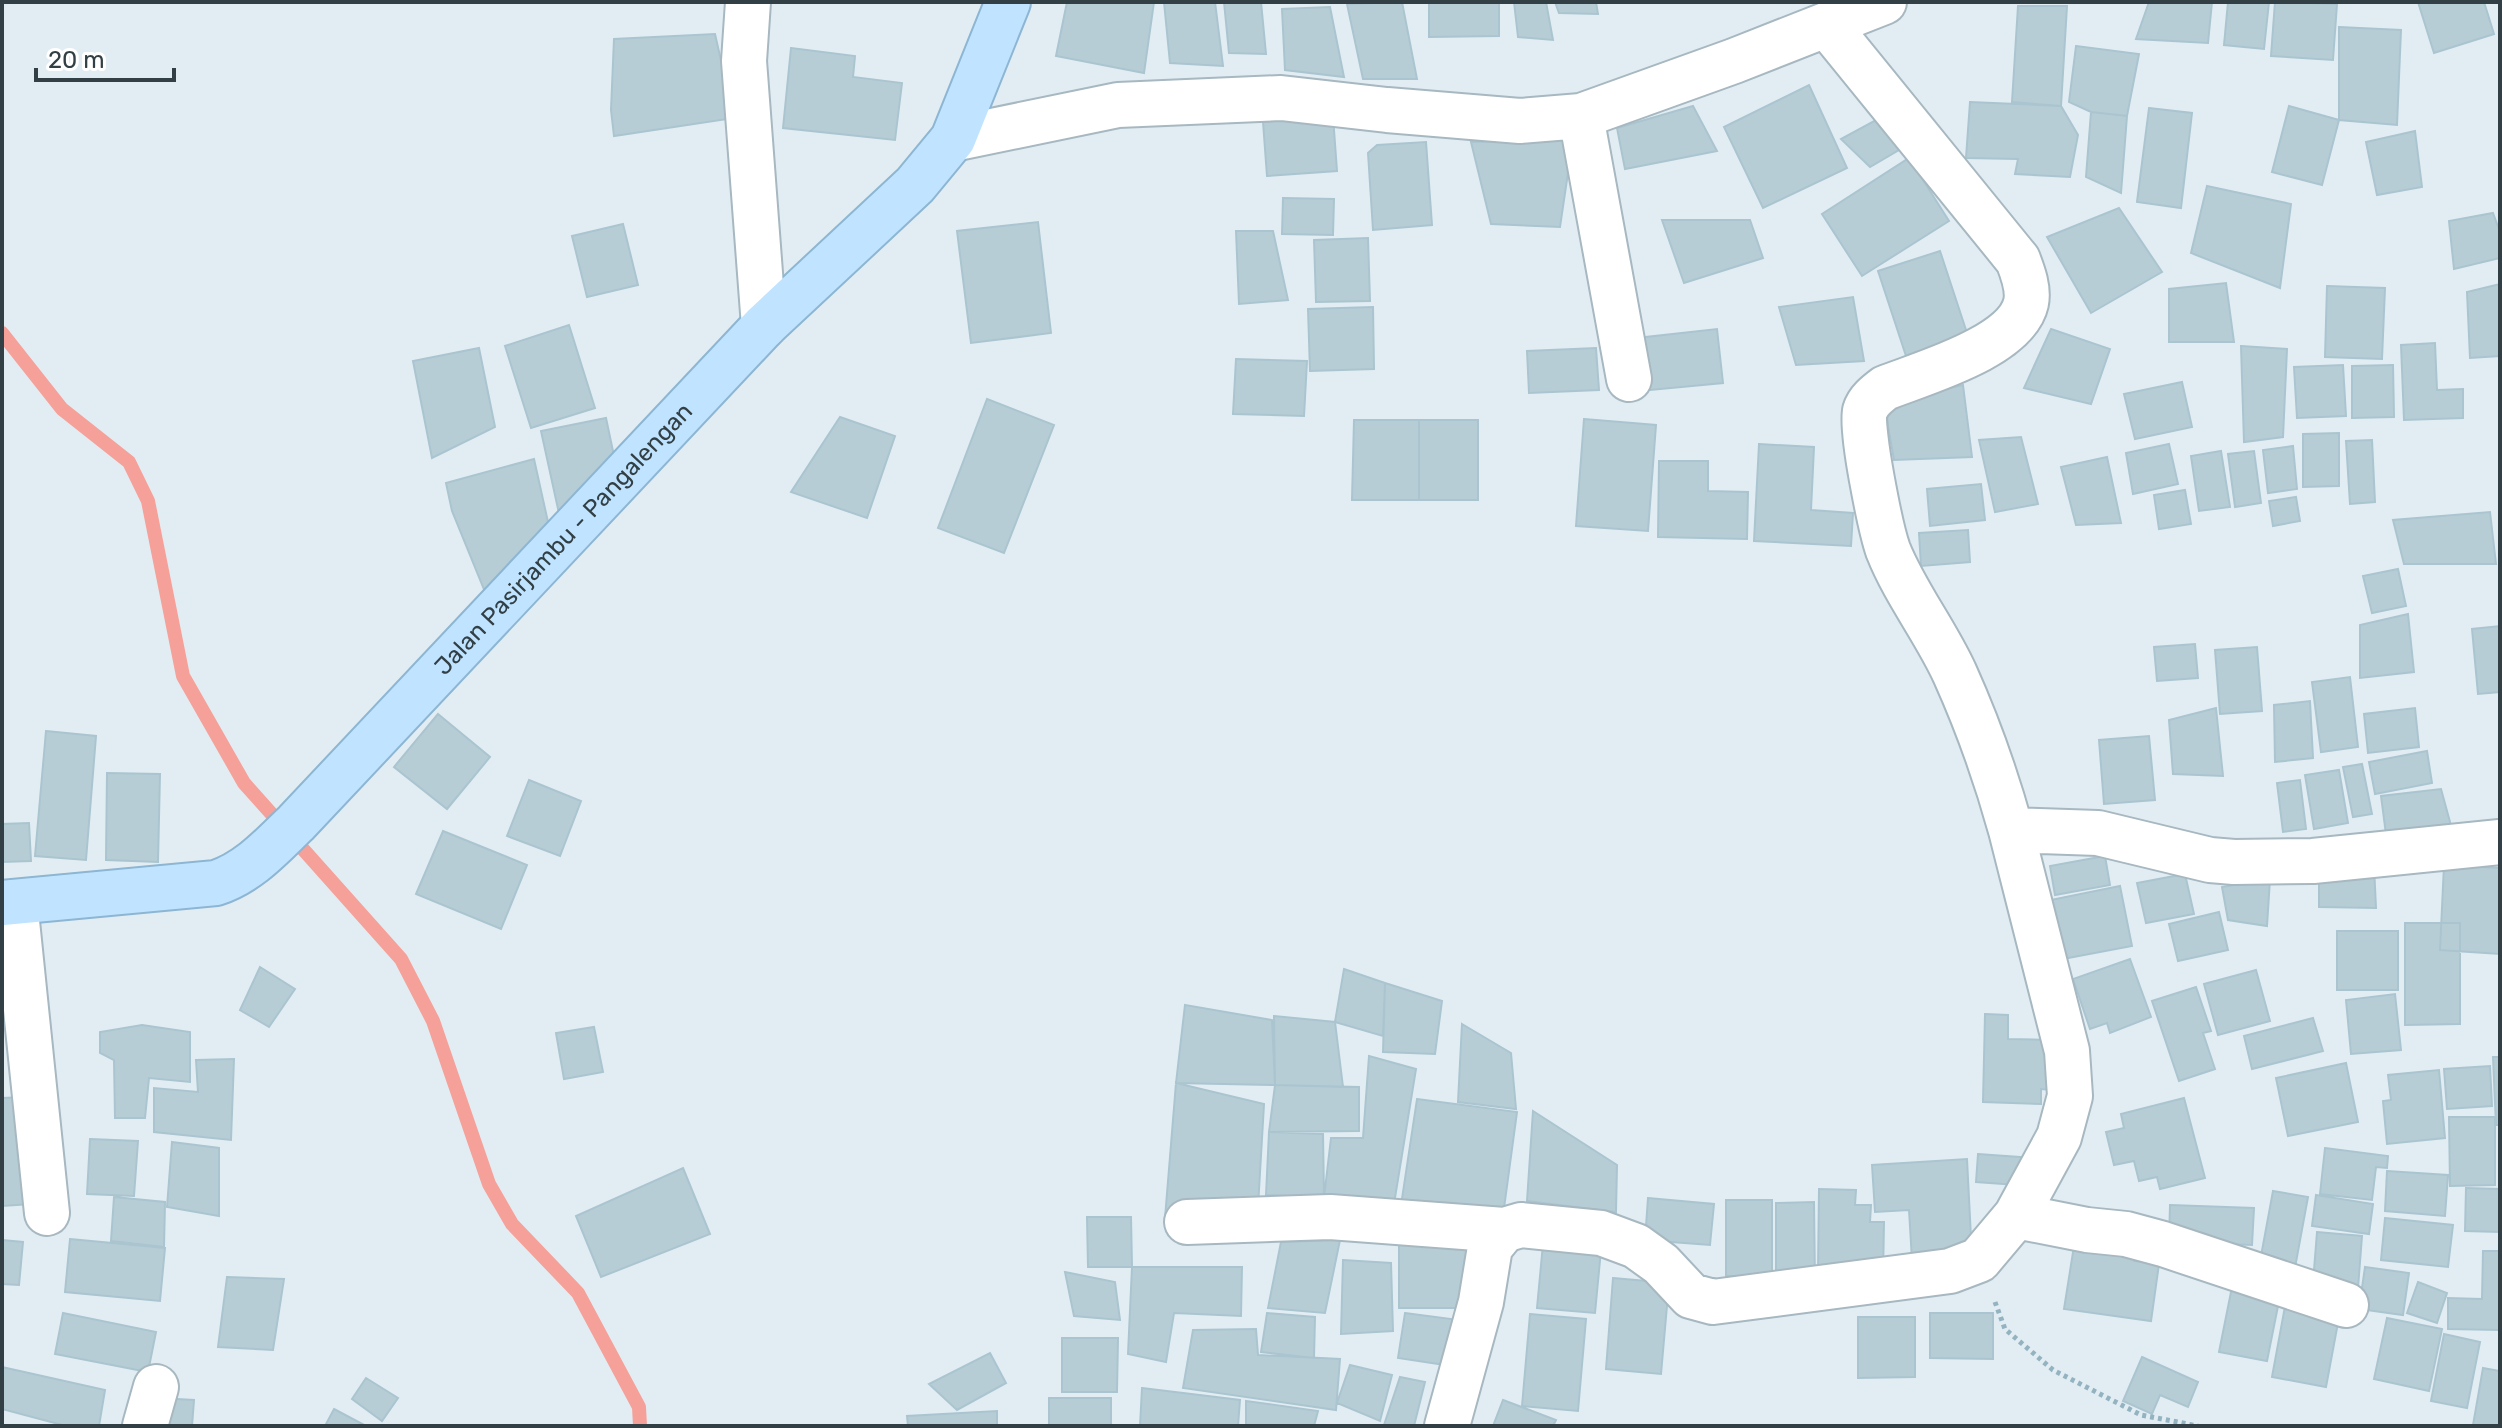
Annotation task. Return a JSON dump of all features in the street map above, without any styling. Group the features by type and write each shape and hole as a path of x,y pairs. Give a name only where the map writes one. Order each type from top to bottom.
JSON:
{"main road":[{"name":"Jalan Pasirjambu - Pangalengan","path":"9,902 216,883 237,876 252,865 296,823 764,326 915,185 953,139 1008,2"}],"street":[{"path":"748,2 744,61 764,326"},
{"path":"953,139 1118,105 1281,98 1520,121 1581,116 1884,2"},
{"path":"1187,1222 1330,1217 1504,1230 1521,1225 1601,1233 1636,1246 1661,1264 1691,1296 1713,1302 1950,1271 1979,1260 2016,1216 2059,1137 2070,1096 2067,1051 2011,830 1993,766 1954,672 1889,553 1879,515 1865,431 1865,411 1885,388 1989,347 2012,326 2026,304 2025,281 2018,260 1827,25"},
{"path":"1581,116 1629,379"},
{"path":"2011,830 2098,833 2210,860 2234,862 2313,861 2500,842"},
{"path":"9,902 47,1213"},
{"path":"2016,1216 2138,1237 2346,1305"},
{"path":"1447,1426 1481,1302 1490,1247 1504,1230"}],"path":[{"path":"1979,1260 2005,1329 2053,1370 2141,1415 2198,1426"}],"building":[{"path":"1067,2 1154,2 1144,73 1056,56"},
{"path":"1164,2 1215,2 1223,66 1170,63"},
{"path":"1224,2 1261,2 1266,54 1229,53"},
{"path":"1402,2 1417,79 1363,79 1347,4"},
{"path":"1429,2 1499,2 1499,36 1429,37"},
{"path":"1514,2 1546,2 1553,40 1518,37"},
{"path":"1555,2 1596,2 1598,14 1559,13"},
{"path":"2149,2 2212,2 2208,43 2136,39"},
{"path":"2228,2 2269,2 2264,49 2224,45"},
{"path":"2275,2 2337,4 2333,60 2271,56"},
{"path":"2418,2 2484,2 2494,34 2434,53"},
{"path":"2018,6 2067,6 2061,106 2012,102"},
{"path":"1330,7 1344,77 1285,70 1282,9"},
{"path":"2339,27 2401,30 2397,125 2339,120"},
{"path":"715,34 734,118 614,136 611,110 614,39"},
{"path":"2076,46 2139,54 2127,116 2091,112 2069,102"},
{"path":"791,48 855,56 853,77 902,83 895,140 783,128"},
{"path":"1809,85 1847,168 1763,208 1724,127"},
{"path":"1970,102 2061,106 2078,135 2070,177 2015,174 2018,159 1966,158"},
{"path":"1693,106 1717,151 1625,169 1617,128"},
{"path":"2289,106 2339,120 2322,185 2272,172"},
{"path":"2149,108 2192,113 2181,208 2137,202"},
{"path":"1891,112 1904,147 1870,167 1841,139"},
{"path":"2091,112 2127,116 2121,193 2086,177"},
{"path":"1333,116 1337,171 1267,176 1263,122"},
{"path":"2415,131 2422,187 2377,195 2366,142"},
{"path":"1573,139 1560,227 1491,224 1471,142"},
{"path":"1426,142 1432,225 1373,230 1368,153 1377,145"},
{"path":"1909,158 1949,221 1862,276 1822,214"},
{"path":"2207,186 2291,204 2280,288 2191,253"},
{"path":"1283,198 1334,199 1333,235 1282,234"},
{"path":"2119,208 2162,272 2091,313 2047,237"},
{"path":"2493,213 2500,232 2500,258 2454,269 2449,221"},
{"path":"1662,220 1750,220 1763,258 1684,283"},
{"path":"1038,222 1051,333 971,343 957,231"},
{"path":"623,224 638,285 587,297 572,236"},
{"path":"1236,231 1273,231 1288,300 1239,304"},
{"path":"1368,238 1370,301 1316,302 1314,240"},
{"path":"1940,251 1969,339 1907,359 1878,271"},
{"path":"2226,283 2234,342 2169,342 2169,289"},
{"path":"2500,284 2500,356 2470,358 2467,292"},
{"path":"2327,286 2385,288 2382,359 2325,357"},
{"path":"1853,297 1864,361 1796,365 1779,307"},
{"path":"1373,307 1374,369 1310,371 1308,309"},
{"path":"569,325 595,408 531,428 505,346"},
{"path":"1717,329 1723,383 1640,391 1637,338"},
{"path":"2051,329 2110,349 2091,404 2024,388"},
{"path":"2435,343 2437,390 2463,389 2463,418 2404,420 2401,345"},
{"path":"2241,346 2287,349 2283,437 2244,442"},
{"path":"479,348 495,427 432,458 413,361"},
{"path":"1596,348 1599,390 1529,393 1527,351"},
{"path":"1236,359 1307,361 1304,416 1233,414"},
{"path":"2343,365 2346,416 2297,418 2294,367"},
{"path":"2393,365 2394,417 2352,418 2352,366"},
{"path":"2182,382 2192,427 2135,439 2124,394"},
{"path":"1963,385 1972,457 1894,460 1884,403"},
{"path":"987,399 1054,425 1004,553 938,528"},
{"path":"840,417 895,436 867,518 791,492"},
{"path":"606,418 617,470 560,518 541,431"},
{"path":"1584,419 1656,425 1648,531 1576,526"},
{"path":"1354,420 1419,420 1419,500 1352,500"},
{"path":"1419,420 1478,420 1478,500 1419,500"},
{"path":"2339,433 2339,486 2303,487 2303,434"},
{"path":"2021,437 2038,504 1995,512 1979,440"},
{"path":"2372,440 2375,502 2350,504 2346,441"},
{"path":"1759,444 1814,447 1811,510 1853,513 1851,546 1754,541"},
{"path":"2169,444 2178,484 2133,494 2126,453"},
{"path":"2293,446 2297,489 2268,493 2263,450"},
{"path":"2221,451 2230,507 2199,511 2191,456"},
{"path":"2254,451 2261,503 2235,507 2228,454"},
{"path":"2107,457 2121,523 2076,525 2061,467"},
{"path":"534,459 552,540 485,592 452,511 446,483"},
{"path":"1659,461 1708,461 1708,491 1748,492 1747,539 1658,537"},
{"path":"1981,484 1985,520 1930,526 1927,489"},
{"path":"2185,490 2191,524 2159,529 2154,495"},
{"path":"2296,497 2300,521 2273,526 2269,501"},
{"path":"2490,512 2496,564 2404,564 2393,520"},
{"path":"1968,530 1970,562 1921,566 1919,533"},
{"path":"2398,569 2406,606 2372,613 2363,576"},
{"path":"2408,614 2414,672 2360,678 2360,625"},
{"path":"2500,626 2500,692 2478,694 2472,629"},
{"path":"2195,644 2198,678 2157,681 2154,647"},
{"path":"2257,647 2262,711 2220,714 2215,650"},
{"path":"2350,677 2358,747 2321,752 2312,682"},
{"path":"2310,701 2313,758 2275,762 2274,705"},
{"path":"2216,708 2223,776 2173,774 2169,720"},
{"path":"2415,708 2419,747 2368,753 2364,714"},
{"path":"438,714 490,757 447,809 394,767"},
{"path":"46,731 96,736 86,860 35,856"},
{"path":"2149,736 2155,800 2104,804 2099,740"},
{"path":"2427,751 2432,783 2375,794 2369,762"},
{"path":"2362,764 2372,814 2353,817 2343,767"},
{"path":"2339,770 2348,823 2314,829 2305,775"},
{"path":"107,773 160,774 158,862 106,860"},
{"path":"529,780 581,801 560,856 507,836"},
{"path":"2300,780 2306,829 2283,832 2277,783"},
{"path":"2441,789 2453,833 2387,842 2381,796"},
{"path":"29,823 31,861 2,862 2,824"},
{"path":"443,831 527,865 501,929 416,894"},
{"path":"2105,856 2110,885 2055,895 2050,866"},
{"path":"2444,865 2500,868 2500,954 2440,950"},
{"path":"2374,866 2376,908 2319,907 2319,872"},
{"path":"2185,874 2194,914 2146,923 2137,883"},
{"path":"2270,879 2267,926 2228,920 2222,887"},
{"path":"2120,886 2132,946 2052,961 2041,902"},
{"path":"2219,912 2228,950 2178,961 2169,924"},
{"path":"2405,923 2460,923 2460,1024 2405,1025"},
{"path":"2337,931 2398,931 2398,990 2337,990"},
{"path":"2130,959 2151,1017 2110,1033 2107,1023 2090,1029 2073,979"},
{"path":"260,967 295,989 269,1027 240,1010"},
{"path":"1344,969 1385,983 1383,1036 1335,1022"},
{"path":"2256,970 2270,1021 2218,1035 2204,984"},
{"path":"1385,983 1442,1001 1435,1054 1383,1052"},
{"path":"2196,987 2211,1031 2203,1033 2215,1069 2179,1081 2152,1001"},
{"path":"2395,994 2401,1050 2351,1054 2346,1000"},
{"path":"1185,1005 1272,1020 1275,1085 1176,1083"},
{"path":"1985,1014 2008,1015 2008,1039 2052,1040 2051,1090 2041,1089 2041,1104 1983,1102"},
{"path":"1274,1016 1335,1022 1343,1087 1275,1085"},
{"path":"2313,1018 2323,1051 2252,1069 2244,1036"},
{"path":"1462,1024 1511,1053 1516,1109 1458,1102"},
{"path":"142,1025 190,1032 190,1082 149,1078 145,1118 115,1118 114,1060 100,1053 100,1032"},
{"path":"594,1027 603,1072 564,1079 556,1033"},
{"path":"1369,1056 1416,1069 1393,1210 1324,1198 1331,1138 1363,1138"},
{"path":"2493,1057 2500,1057 2500,1125 2496,1125"},
{"path":"234,1059 231,1140 154,1132 154,1088 198,1092 196,1060"},
{"path":"2346,1063 2358,1122 2288,1136 2276,1078"},
{"path":"2490,1066 2492,1106 2447,1109 2444,1069"},
{"path":"2439,1070 2445,1138 2387,1144 2383,1101 2391,1100 2388,1075"},
{"path":"1176,1083 1264,1104 1258,1207 1165,1218"},
{"path":"1275,1085 1359,1087 1359,1131 1269,1132"},
{"path":"26,1097 31,1204 2,1206 2,1098"},
{"path":"2184,1098 2205,1178 2160,1189 2157,1177 2139,1181 2134,1161 2114,1165 2106,1132 2124,1128 2121,1114"},
{"path":"1417,1099 1517,1112 1502,1223 1400,1212"},
{"path":"1533,1111 1617,1165 1616,1212 1527,1201"},
{"path":"2449,1117 2495,1117 2495,1185 2450,1186"},
{"path":"1269,1132 1323,1134 1324,1198 1266,1195"},
{"path":"90,1139 138,1141 134,1196 87,1194"},
{"path":"172,1142 219,1148 219,1216 167,1207"},
{"path":"2325,1148 2388,1156 2387,1168 2376,1167 2372,1200 2320,1194"},
{"path":"1978,1154 2034,1158 2031,1186 1976,1182"},
{"path":"1967,1159 1972,1257 1912,1260 1909,1210 1875,1212 1872,1165"},
{"path":"683,1168 710,1234 601,1277 576,1216"},
{"path":"2387,1171 2448,1175 2445,1216 2385,1211"},
{"path":"2466,1188 2500,1189 2500,1232 2465,1231"},
{"path":"1819,1189 1856,1190 1855,1205 1871,1205 1870,1222 1884,1222 1883,1276 1818,1274"},
{"path":"2273,1191 2308,1197 2294,1273 2259,1267"},
{"path":"2316,1195 2373,1204 2369,1234 2312,1226"},
{"path":"114,1197 165,1202 164,1247 111,1241"},
{"path":"1648,1198 1714,1204 1710,1245 1645,1240"},
{"path":"1726,1200 1772,1200 1772,1276 1726,1276"},
{"path":"1814,1202 1815,1283 1776,1283 1776,1203"},
{"path":"2170,1205 2254,1208 2252,1245 2169,1242"},
{"path":"1087,1217 1131,1217 1132,1267 1088,1267"},
{"path":"2385,1218 2453,1225 2448,1267 2381,1260"},
{"path":"1399,1231 1474,1233 1473,1308 1399,1308"},
{"path":"2317,1232 2362,1236 2358,1288 2313,1283"},
{"path":"70,1239 165,1248 160,1301 65,1292"},
{"path":"2,1240 23,1242 19,1285 2,1284"},
{"path":"1340,1240 1325,1313 1268,1308 1281,1242"},
{"path":"2137,1240 2134,1261 2159,1264 2151,1321 2064,1309 2074,1246"},
{"path":"1543,1244 1601,1250 1595,1313 1537,1308"},
{"path":"2483,1251 2500,1251 2500,1330 2448,1329 2448,1298 2482,1299"},
{"path":"1343,1260 1391,1263 1393,1331 1341,1334"},
{"path":"1132,1267 1242,1267 1241,1316 1174,1313 1166,1362 1128,1354"},
{"path":"2365,1267 2409,1273 2403,1315 2359,1309"},
{"path":"1065,1272 1115,1282 1120,1320 1074,1316"},
{"path":"227,1277 284,1279 273,1350 218,1347"},
{"path":"1613,1278 1669,1283 1661,1374 1606,1369"},
{"path":"2233,1282 2281,1291 2267,1361 2219,1352"},
{"path":"2418,1282 2447,1293 2437,1323 2407,1313"},
{"path":"2286,1301 2340,1312 2326,1387 2272,1377"},
{"path":"63,1313 156,1332 148,1372 55,1354"},
{"path":"1267,1313 1315,1317 1314,1358 1261,1352"},
{"path":"1405,1313 1459,1320 1452,1366 1398,1358"},
{"path":"1930,1313 1993,1313 1993,1359 1930,1358"},
{"path":"1530,1314 1586,1319 1578,1411 1522,1406"},
{"path":"1858,1317 1915,1317 1915,1377 1858,1378"},
{"path":"2387,1318 2442,1329 2429,1391 2374,1379"},
{"path":"1256,1329 1258,1355 1340,1359 1336,1410 1183,1388 1193,1330"},
{"path":"2444,1334 2480,1342 2467,1408 2431,1401"},
{"path":"1062,1338 1118,1338 1117,1392 1062,1392"},
{"path":"990,1353 1006,1383 957,1410 929,1384"},
{"path":"2142,1357 2198,1382 2188,1407 2160,1395 2152,1414 2123,1401"},
{"path":"1350,1365 1392,1375 1380,1421 1337,1403"},
{"path":"2,1367 105,1390 99,1426 66,1426 2,1409"},
{"path":"2483,1368 2500,1371 2500,1426 2473,1425"},
{"path":"1400,1377 1425,1382 1414,1426 1384,1425"},
{"path":"366,1378 398,1398 382,1421 352,1399"},
{"path":"1142,1388 1240,1400 1238,1426 1140,1426"},
{"path":"159,1398 194,1400 192,1426 156,1426"},
{"path":"1049,1398 1111,1398 1111,1426 1049,1426"},
{"path":"1503,1400 1556,1420 1553,1426 1493,1426"},
{"path":"1246,1401 1318,1411 1314,1426 1246,1426"},
{"path":"334,1409 366,1426 325,1426"},
{"path":"997,1411 997,1426 908,1426 907,1416"}],"waterway":[{"path":"2,333 62,409 129,462 148,501 183,676 244,783 401,959 433,1021 489,1184 512,1224 578,1293 639,1407 640,1426"}]}
